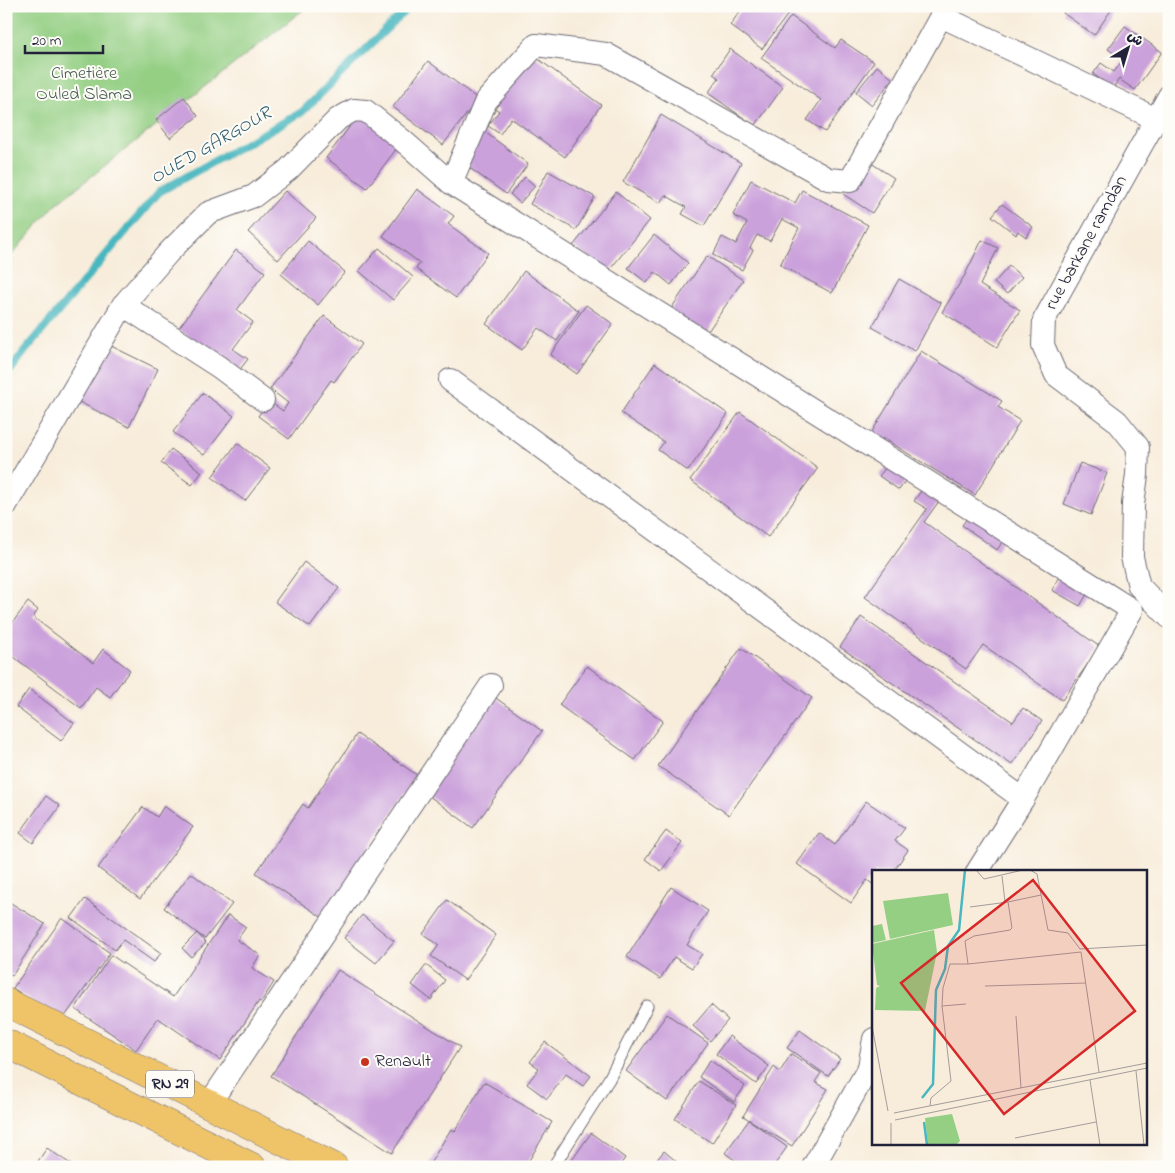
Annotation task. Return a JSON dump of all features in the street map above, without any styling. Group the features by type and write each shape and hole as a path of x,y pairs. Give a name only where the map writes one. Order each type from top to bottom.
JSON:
{"highway":[{"name":"RN 29","path":"6,1002 334,1167"},
{"name":"RN 29","path":"6,1043 252,1167"}],"street":[{"path":"451,183 486,101 536,45 606,54 828,180 850,181 934,11 1156,119"},
{"name":"rue barkane ramdan","path":"1169,96 1044,320 1043,345 1056,375 1118,421 1138,447 1137,475 1132,504 1132,557 1140,586 1169,617"},
{"path":"6,505 123,306 169,252 208,213 254,196 288,170 338,119 354,110 366,111 451,183 1132,610 1023,799 977,870"},
{"path":"123,306 219,367 263,400"},
{"path":"450,380 1023,799"},
{"path":"209,1104 491,685"},
{"path":"813,1167 869,1067 872,1050"}],"lane":[{"path":"553,1167 609,1079 647,1006"}],"green space":[{"name":"Cimetière Ouled Slama","path":"6,6 308,6 55,205 9,258 6,255"}],"building":[{"path":"744,6 794,6 762,49 730,25"},
{"path":"1064,6 1114,6 1094,35 1063,13 1066,8"},
{"path":"791,16 835,48 841,40 874,62 825,132 807,120 821,100 761,58"},
{"path":"1125,26 1162,52 1135,90 1119,79 1113,88 1093,74 1101,63 1114,72 1123,60 1108,49"},
{"path":"730,49 783,87 755,126 708,93 719,78 713,74"},
{"path":"530,53 601,105 565,157 511,118 500,134 488,126 499,111 492,106"},
{"path":"428,61 478,99 443,145 393,107"},
{"path":"877,66 893,79 872,105 856,92"},
{"path":"184,97 198,116 170,138 156,120"},
{"path":"359,114 400,144 367,188 326,158"},
{"path":"661,115 741,163 704,226 682,214 686,207 665,195 660,203 623,182"},
{"path":"482,130 528,164 506,194 464,164"},
{"path":"865,159 894,178 872,213 843,194"},
{"path":"548,171 595,197 576,230 530,204"},
{"path":"525,177 535,186 520,203 510,194"},
{"path":"751,180 795,203 802,190 868,225 832,293 780,265 799,228 782,219 770,241 757,235 750,248 753,250 742,270 713,255 722,237 736,244 747,223 733,215"},
{"path":"417,189 454,216 448,224 488,253 456,298 416,269 420,263 383,236"},
{"path":"285,191 316,218 278,260 248,232"},
{"path":"616,192 650,220 607,273 573,246"},
{"path":"1002,204 1033,227 1026,237 1018,231 1016,235 992,216"},
{"path":"654,235 688,263 671,285 655,272 647,283 628,268"},
{"path":"982,240 998,248 980,285 1020,310 997,347 942,312 965,275"},
{"path":"308,241 345,272 318,305 281,274"},
{"path":"379,248 413,277 393,300 359,271"},
{"path":"236,250 265,272 237,310 253,322 233,349 248,359 238,372 178,329"},
{"path":"707,256 743,280 704,337 668,313"},
{"path":"1009,266 1022,277 1007,294 994,283"},
{"path":"524,271 579,311 557,341 538,328 522,350 486,324"},
{"path":"899,279 941,303 915,351 872,327"},
{"path":"586,305 613,324 577,374 550,355"},
{"path":"324,316 362,344 334,382 331,380 289,439 258,416 269,401 283,411 288,403 270,389"},
{"path":"105,343 158,369 129,427 77,401"},
{"path":"921,351 1002,401 998,407 1020,421 975,495 883,438 882,441 870,435"},
{"path":"655,363 728,414 688,471 658,450 664,442 621,413"},
{"path":"203,393 234,416 204,455 173,432"},
{"path":"740,412 818,468 768,537 690,480"},
{"path":"237,443 270,468 245,501 212,477"},
{"path":"171,449 202,472 192,485 161,463"},
{"path":"1080,463 1107,473 1091,515 1064,504"},
{"path":"887,466 906,480 899,490 879,476"},
{"path":"925,485 942,497 924,522 1100,647 1062,700 983,645 966,669 865,597 927,509 914,501"},
{"path":"971,513 1005,538 997,550 962,525"},
{"path":"304,562 339,588 310,627 275,602"},
{"path":"1062,573 1090,589 1080,606 1052,590"},
{"path":"28,602 38,610 33,617 93,663 103,649 130,670 110,697 96,687 81,708 6,651 6,631"},
{"path":"861,617 1013,722 1023,708 1042,721 1012,765 840,647"},
{"path":"741,648 812,698 729,815 658,766"},
{"path":"587,666 663,721 635,760 559,705"},
{"path":"29,689 74,723 61,741 16,707"},
{"path":"493,696 542,731 473,828 425,793"},
{"path":"357,734 417,775 323,918 256,873 303,804 308,808"},
{"path":"46,796 60,806 33,843 20,833"},
{"path":"866,801 905,828 895,841 908,850 894,870 872,870 872,884 867,880 851,903 797,864 819,833 835,845"},
{"path":"164,806 193,827 140,899 98,868 143,807 157,817"},
{"path":"666,831 682,843 661,871 645,859"},
{"path":"191,873 232,904 205,939 164,908"},
{"path":"671,887 708,911 687,945 702,954 692,968 674,957 660,979 627,957"},
{"path":"85,899 161,953 154,962 123,940 115,950 71,918"},
{"path":"6,900 45,924 12,976 6,972"},
{"path":"447,900 496,935 465,980 431,956 439,945 423,934"},
{"path":"228,915 246,927 237,940 260,955 252,968 274,982 261,1002 259,1001 220,1060 158,1018 136,1050 75,1009 111,955 173,997"},
{"path":"362,915 394,941 376,963 344,938"},
{"path":"62,918 110,953 61,1022 13,988"},
{"path":"197,933 206,943 191,957 182,948"},
{"path":"426,965 445,980 431,1000 412,985"},
{"name":"Renault","path":"338,970 460,1047 392,1153 271,1076"},
{"path":"711,1005 728,1020 710,1041 693,1026"},
{"path":"667,1014 708,1043 667,1101 626,1071"},
{"path":"800,1030 840,1059 828,1076 787,1048"},
{"path":"729,1036 769,1066 756,1084 716,1054"},
{"path":"545,1042 591,1076 583,1086 566,1074 547,1099 527,1084 539,1068 530,1062"},
{"path":"791,1054 821,1073 815,1082 828,1089 792,1146 743,1116 774,1067 780,1072"},
{"path":"710,1060 745,1086 734,1102 699,1077"},
{"path":"699,1081 736,1105 712,1143 675,1119"},
{"path":"484,1082 552,1122 525,1167 428,1167 451,1129 455,1131"},
{"path":"749,1120 787,1147 773,1167 744,1167 725,1153"},
{"path":"591,1133 625,1158 619,1167 567,1167"},
{"path":"47,1148 75,1167 34,1167"},
{"path":"664,1151 683,1167 658,1167 654,1163"}],"waterway":[{"name":"OUED GARGOUR","path":"6,376 159,192 302,112 410,6"}],"place":[{"name":"Renault","path":"365,1062"}]}
